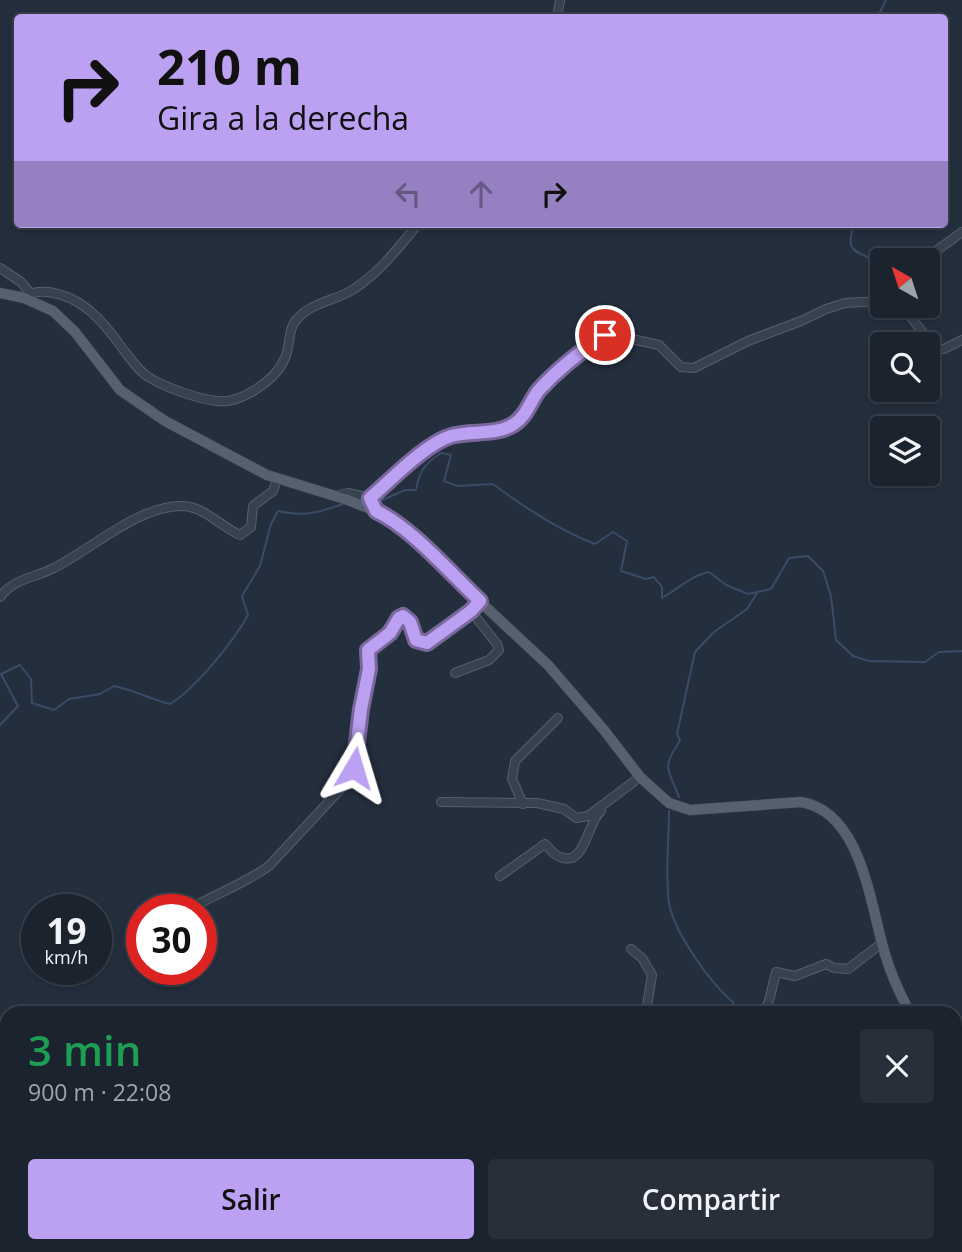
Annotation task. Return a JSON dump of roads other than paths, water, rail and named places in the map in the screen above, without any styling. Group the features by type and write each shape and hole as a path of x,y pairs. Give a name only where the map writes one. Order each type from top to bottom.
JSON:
{"main road":[{"path":"0,293 27,296 64,321 111,380 130,398 165,421 250,468 277,479 370,505 388,516 561,679 642,778 669,803 690,810 782,802 813,804 825,810 839,822 849,840 870,891 890,971 907,1006"}],"street":[{"path":"0,268 21,282 27,296 47,292 79,302 110,330 134,364 146,375 162,384 205,398 233,401 249,395 280,367 286,357 291,328 298,318 307,310 353,290 391,257 415,228"},
{"path":"940,248 962,232"},
{"path":"370,505 438,442 463,433 497,430 515,424 526,413 537,393 572,357 609,334 659,345 681,367 694,369 740,344 836,306 870,302"},
{"path":"911,318 936,349 944,349 962,340"},
{"path":"0,597 14,583 51,569 141,517 162,509 183,506 198,509 240,536 251,527 253,506 273,491 277,479"},
{"path":"215,894 255,876 269,866 349,780 354,768 369,669 368,650 390,633 403,616 410,622 416,640 427,643 471,611 480,601"},
{"path":"455,673 489,660 499,650 497,643 471,611"},
{"path":"523,804 512,779 515,761 558,718"},
{"path":"442,802 549,805 564,809 576,818 588,816 642,778"},
{"path":"500,876 545,844 559,857 568,859 578,855 597,814 642,778"},
{"path":"766,1006 776,972 795,976 827,964 841,970 848,969 882,943"},
{"path":"631,949 642,958 652,975 647,1006"}],"waterway":[{"path":"879,14 886,0"},
{"path":"854,228 850,242 852,248 870,258"},
{"path":"371,505 405,490 416,490 426,465 441,453 451,455 444,481 458,486 493,484 542,518 595,544 613,532 627,541 621,571 646,579 654,577 662,587 662,598 691,579 709,572 726,585 748,594 771,589 789,558 808,556 823,571 831,596 836,640 853,656 869,661 925,662 939,652 962,651"},
{"path":"0,725 18,706 1,674 20,665 31,679 32,703 54,710 69,699 100,694 114,686 170,704 213,664 248,615 242,596 260,566 271,524 278,511 311,513 343,504"},
{"path":"679,797 669,774 668,763 680,741 677,734 695,652 714,632 747,609 757,593"},
{"path":"669,811 667,880 672,915 694,956 714,983 733,1002 733,1006"}]}
